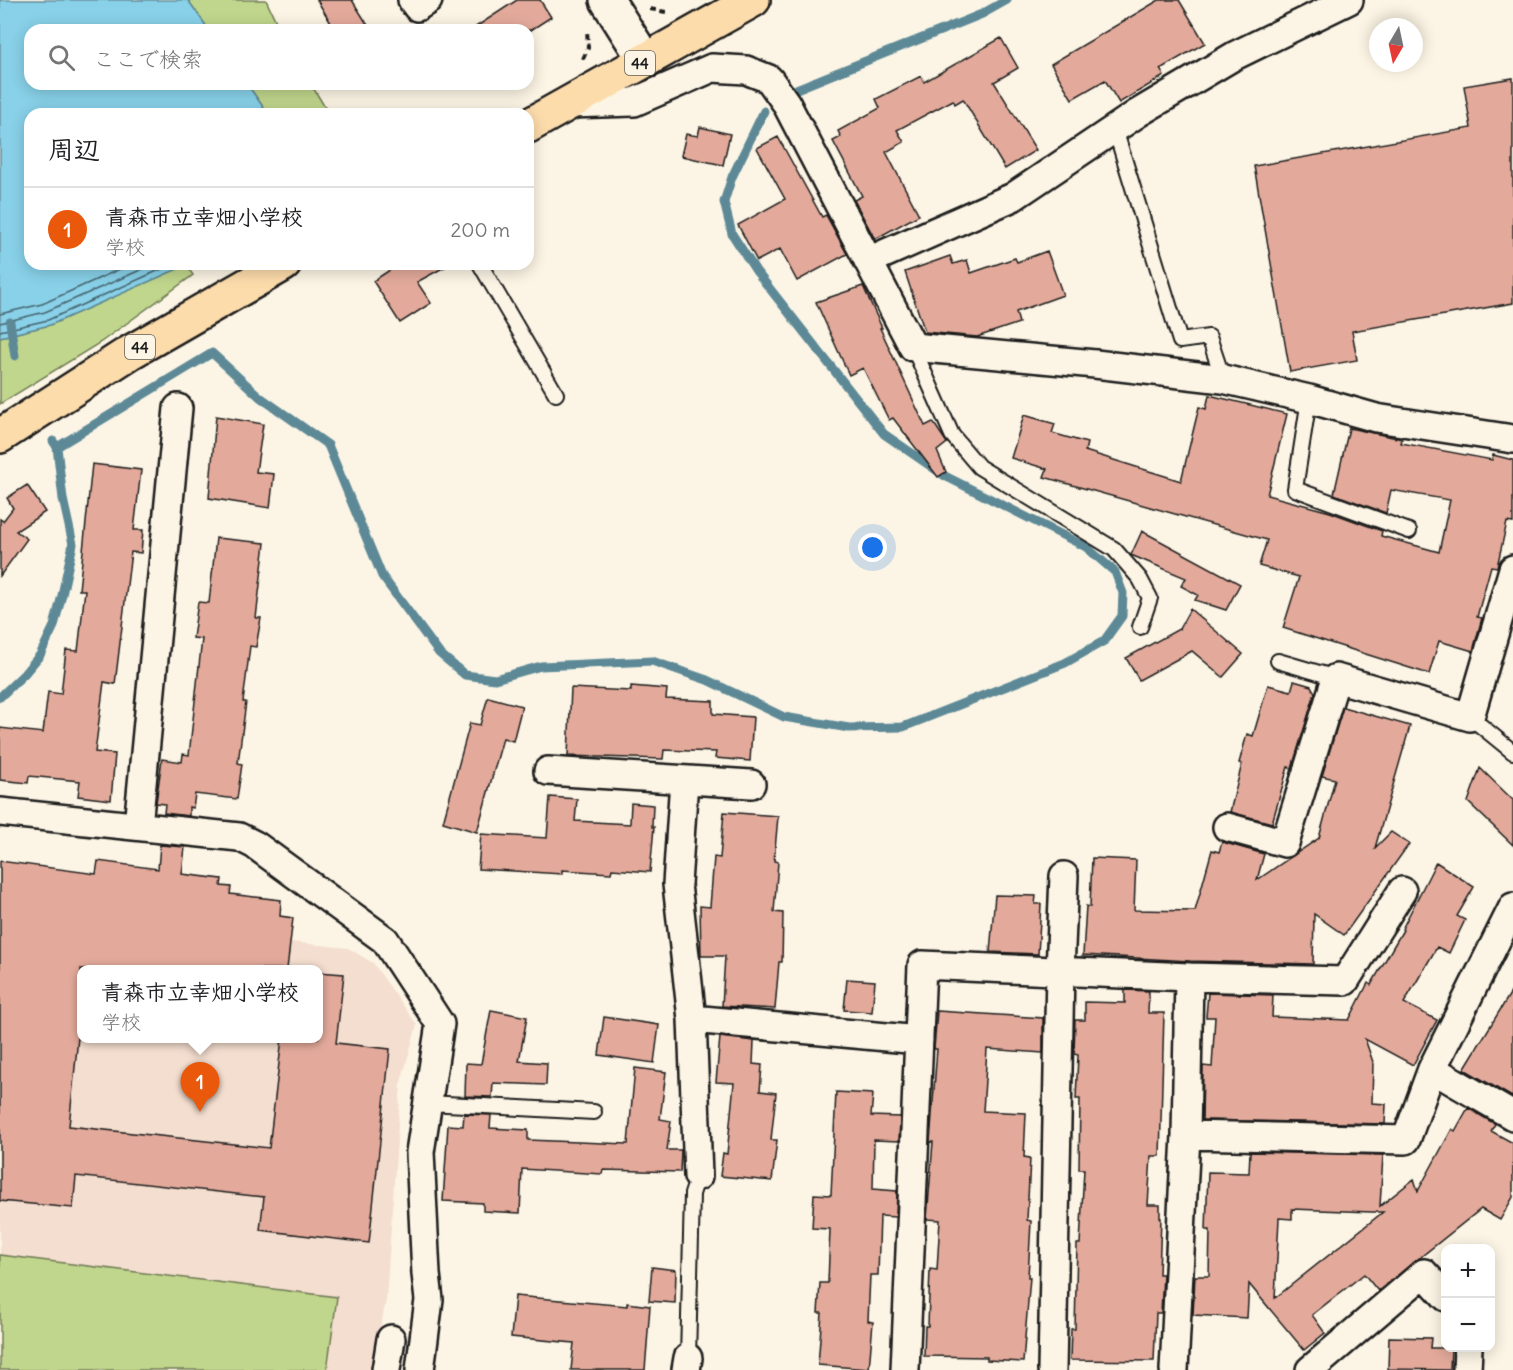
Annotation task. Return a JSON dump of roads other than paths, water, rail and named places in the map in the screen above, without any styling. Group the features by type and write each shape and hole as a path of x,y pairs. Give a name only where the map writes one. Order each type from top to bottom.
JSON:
{"main road":[{"name":"44","path":"534,123 753,0"},
{"name":"44","path":"0,436 129,353 274,270"}],"street":[{"path":"412,0 417,7 428,0"},
{"path":"607,0 645,60"},
{"path":"868,261 1013,197 1115,129 1234,56 1349,0"},
{"path":"569,104 634,102 712,68 746,70 769,79 786,103 913,347 1223,379 1309,399 1376,418 1513,439"},
{"path":"138,826 178,408"},
{"path":"1227,826 1285,843 1336,678 1470,717 1513,569"},
{"path":"548,771 751,784"},
{"path":"684,780 677,885 692,1019 698,1176"},
{"path":"0,812 239,837 255,845 385,940 440,1024 420,1152 429,1300 420,1370"},
{"path":"1052,1370 1064,876"},
{"path":"906,1370 922,965 1189,977 1345,981 1402,891"},
{"path":"1186,1135 1406,1140 1432,1069 1513,907"},
{"path":"1174,1370 1186,1135 1189,977"},
{"path":"692,1019 919,1040"},
{"path":"1432,1069 1513,1116"},
{"path":"1310,1370 1424,1273 1441,1291"},
{"path":"386,1370 391,1339"},
{"path":"1467,1352 1467,1370"}],"lane":[{"path":"1115,129 1180,341 1209,337 1223,379"},
{"path":"484,270 556,394"},
{"path":"913,347 952,435 980,467 1114,549 1140,579 1150,598 1140,627"},
{"path":"1309,399 1295,489 1409,531"},
{"path":"1278,661 1336,678"},
{"path":"1470,717 1513,752"},
{"path":"428,1103 594,1112"},
{"path":"687,1364 692,1194 698,1176"}],"water":[{"path":"0,0 188,0 205,24 24,24 24,90 251,90 264,108 24,108 24,270 175,270 50,325 0,337"}],"waterway":[{"path":"789,92 982,14 1007,0"},
{"path":"57,447 212,353 260,397 328,445 382,576 439,653 465,675 495,679 541,666 652,661 707,680 784,717 849,728 903,727 1065,663 1104,641 1122,616 1123,593 1115,572 1086,547 945,476 884,434 756,271 732,234 724,202 732,177 764,111"},
{"path":"10,322 15,356"},
{"path":"0,697 40,655 54,626 73,544 63,499 57,447 53,441"}],"place":[{"name":"青森市立幸畑小学校","path":"200,1112"}]}
